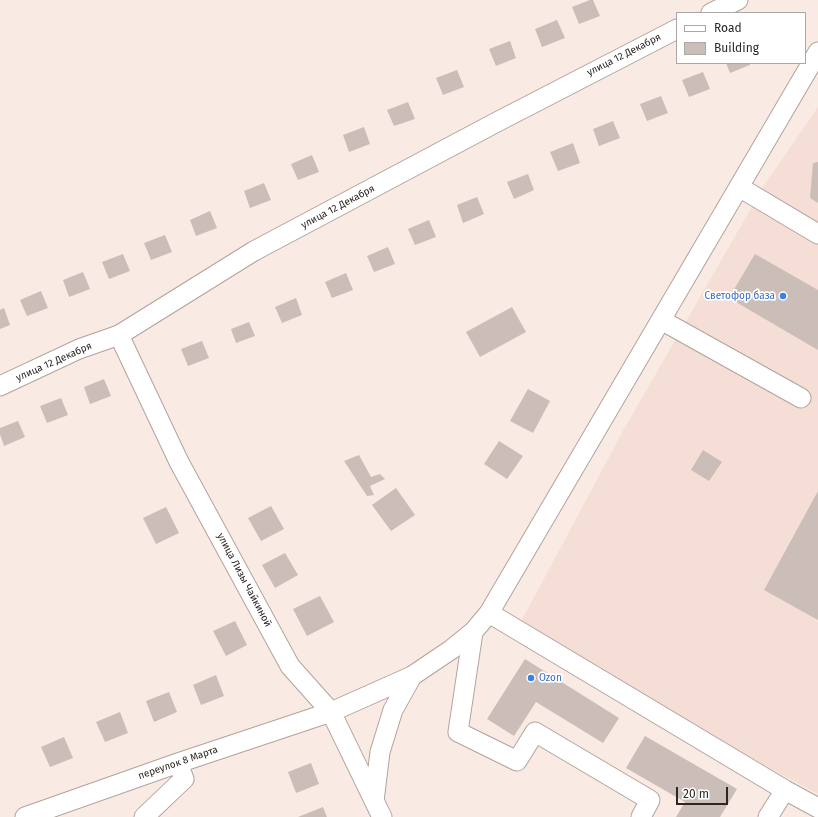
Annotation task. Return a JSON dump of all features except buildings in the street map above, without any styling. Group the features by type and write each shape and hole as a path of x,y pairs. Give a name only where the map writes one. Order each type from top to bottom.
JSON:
{"street":[{"path":"713,12 738,0"},
{"name":"улица 12 Декабря","path":"0,386 79,349 119,335 254,252 495,123 676,30"},
{"name":"переулок 8 Марта","path":"25,817 178,763 332,712 412,676 452,650 473,632 489,613 817,53"},
{"path":"739,187 818,234"},
{"path":"661,320 801,398"},
{"name":"улица Лизы Чайкиной","path":"119,335 178,462 290,666 332,712 378,809"},
{"path":"489,613 785,790 818,808"},
{"path":"473,632 458,732 517,761 535,732 650,800 641,817"},
{"path":"378,809 380,752 393,710 412,676"},
{"path":"144,817 184,779 178,763"},
{"path":"768,817 785,790"}],"shaded area":[{"path":"818,107 818,794 516,631 623,431 765,184"}],"place":[{"name":"Светофор база","path":"783,296"},
{"name":"Ozon","path":"531,678"}]}
